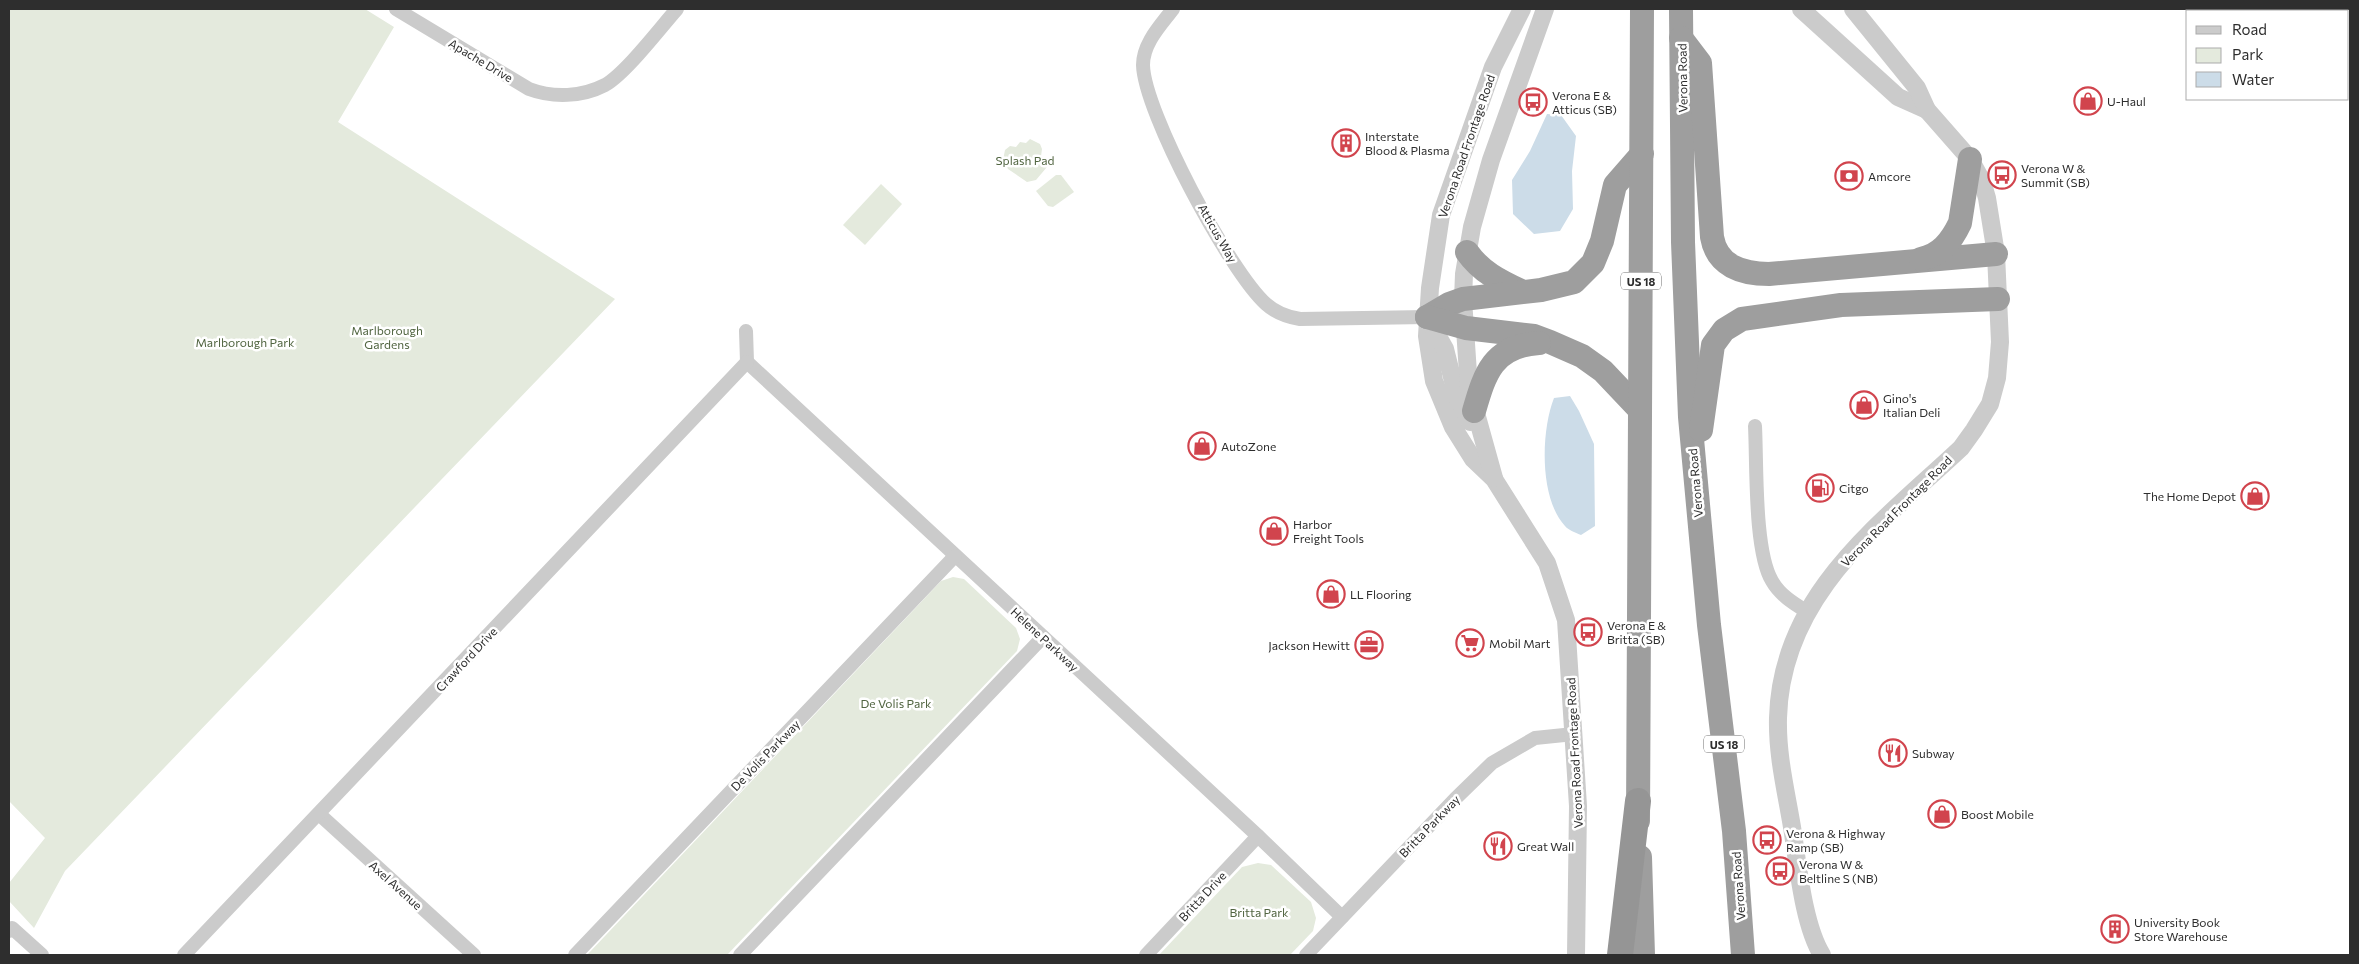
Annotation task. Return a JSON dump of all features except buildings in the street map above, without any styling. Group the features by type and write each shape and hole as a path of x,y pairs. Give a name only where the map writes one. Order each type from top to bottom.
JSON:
{"highway":[{"name":"US 18","path":"1620,955 1638,801 1642,9"},
{"name":"Verona Road","path":"1681,9 1683,242 1694,484 1734,831 1743,955"},
{"path":"1681,38 1700,63 1712,237 1715,248 1721,258 1740,271 1761,274 1996,254"},
{"path":"1427,317 1463,299 1541,290 1574,282 1592,263 1602,241 1615,185 1642,154"},
{"path":"1903,263 1933,256 1947,244 1956,230 1961,214 1970,159"},
{"path":"1467,252 1475,263 1490,276 1521,291"},
{"path":"1694,484 1713,345 1724,330 1742,319 1841,305 1998,299"},
{"path":"1427,317 1466,328 1534,336 1550,342 1582,356 1603,371 1639,409"},
{"path":"1474,411 1483,379 1492,362 1506,350 1532,343 1550,342"},
{"path":"1638,801 1643,955"}],"street":[{"name":"Apache Drive","path":"396,9 529,89 543,94 570,94 589,91 606,84 641,50 678,9"},
{"name":"Atticus Way","path":"1173,9 1149,42 1143,64 1150,101 1170,147 1216,232 1254,292 1281,314 1300,318 1427,317"},
{"name":"Verona Road Frontage Road","path":"1522,9 1493,67 1442,215 1427,317 1430,362 1442,402 1465,448 1494,479 1547,563 1566,620 1574,734 1579,859 1576,955"},
{"name":"Verona Road Frontage Road","path":"1494,479 1469,388 1463,299 1467,252 1477,207 1491,160 1545,9"},
{"name":"Verona Road Frontage Road","path":"1801,9 1898,97 1927,110"},
{"name":"Verona Road Frontage Road","path":"1822,955 1804,906 1778,729 1780,694 1793,642 1806,611 1861,543 1960,448 1974,430 1990,404 1997,378 2000,342 1996,254 1987,198 1982,181 1970,159 1927,110 1917,88 1853,9"},
{"path":"1427,317 1445,349 1459,403 1482,438"},
{"path":"746,331 747,362"},
{"name":"Helene Parkway","path":"747,362 1258,836 1342,917"},
{"name":"Crawford Drive","path":"184,955 747,362"},
{"path":"1755,426 1760,531 1766,568 1779,591 1806,611"},
{"name":"De Volis Parkway","path":"575,955 956,556"},
{"path":"740,955 1043,637"},
{"name":"Britta Parkway","path":"1306,955 1455,799 1492,763 1534,738 1574,734"},
{"name":"Axel Avenue","path":"319,814 474,955"},
{"name":"Britta Drive","path":"1146,955 1258,836"},
{"path":"10,929 42,955"}],"green space":[{"name":"Marlborough Park","path":"9,9 365,9 394,27 338,122 615,299 65,871 34,928 9,901 9,883 45,838 9,801"},
{"name":"Splash Pad","path":"1030,139 1040,144 1042,149 1041,156 1047,167 1036,180 1027,182 1008,169 1003,160 1005,150 1010,146 1016,147 1020,142 1026,143"},
{"path":"1056,175 1061,175 1074,192 1053,207 1048,206 1036,191"},
{"path":"881,184 902,204 865,245 843,225"},
{"name":"De Volis Park","path":"953,577 964,579 1016,628 1020,639 1017,651 727,955 587,955 941,581"},
{"name":"Britta Park","path":"1258,863 1271,865 1311,902 1316,918 1313,931 1290,955 1159,955 1242,867"}],"water":[{"path":"1547,114 1561,115 1576,136 1572,171 1573,209 1560,231 1534,234 1513,214 1512,180 1530,151"},
{"path":"1570,396 1594,444 1595,526 1581,535 1566,527 1557,514 1550,499 1545,464 1547,428 1554,398"}],"place":[{"name":"U-Haul","path":"2088,101"},
{"name":"Verona E & Atticus (SB)","path":"1533,102"},
{"name":"Interstate Blood & Plasma","path":"1346,143"},
{"name":"Verona W & Summit (SB)","path":"2002,175"},
{"name":"Amcore","path":"1849,176"},
{"name":"Gino's Italian Deli","path":"1864,405"},
{"name":"AutoZone","path":"1202,446"},
{"name":"Citgo","path":"1820,488"},
{"name":"The Home Depot","path":"2255,496"},
{"name":"Harbor Freight Tools","path":"1274,531"},
{"name":"LL Flooring","path":"1331,594"},
{"name":"Verona E & Britta (SB)","path":"1588,632"},
{"name":"Mobil Mart","path":"1470,643"},
{"name":"Jackson Hewitt","path":"1369,645"},
{"name":"Subway","path":"1893,753"},
{"name":"Boost Mobile","path":"1942,814"},
{"name":"Verona & Highway Ramp (SB)","path":"1767,840"},
{"name":"Great Wall","path":"1498,846"},
{"name":"Verona W & Beltline S (NB)","path":"1780,871"},
{"name":"University Book Store Warehouse","path":"2115,929"}],"park label":[{"name":"Marlborough Gardens","path":"387,337"}]}
